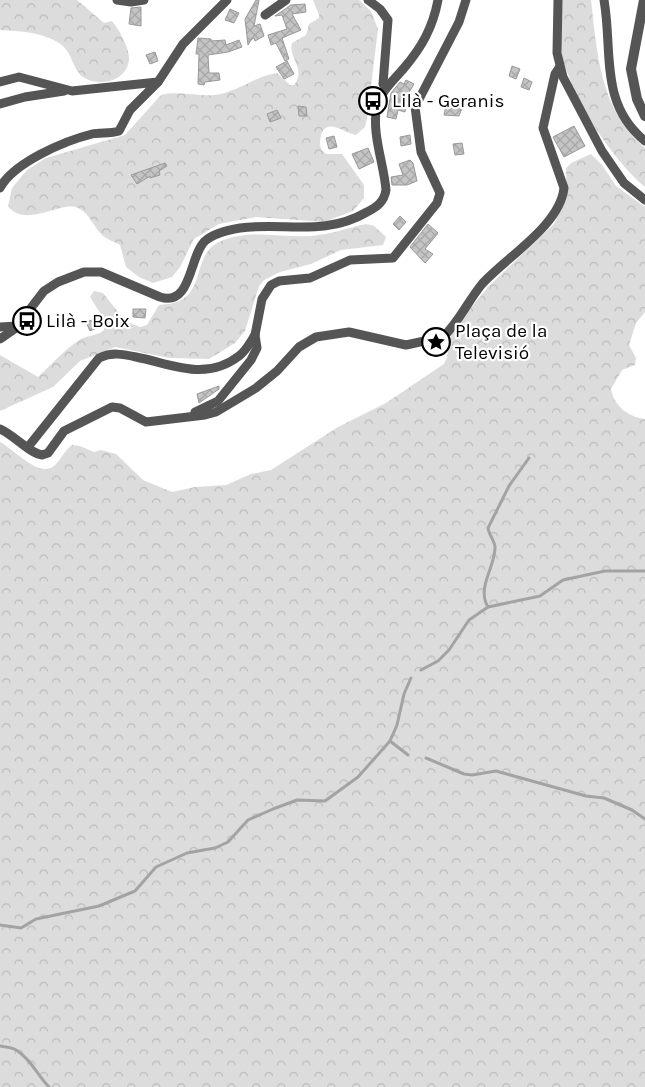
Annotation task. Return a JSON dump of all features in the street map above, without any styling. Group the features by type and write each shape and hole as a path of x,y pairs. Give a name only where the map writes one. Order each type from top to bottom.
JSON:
{"street":[{"path":"118,0 131,2 144,0"},
{"path":"0,188 14,170 29,160 81,137 118,131 137,101 158,82 183,44 227,0"},
{"path":"265,15 286,0"},
{"path":"368,0 380,9 388,20 383,84 386,88"},
{"path":"0,339 17,326 44,291 58,282 84,272 101,272 160,297 169,298 178,294 185,287 197,252 204,241 215,234 241,228 325,227 344,223 373,209 381,202 386,190 376,114 378,104 386,88 416,54 433,24 438,0"},
{"path":"188,416 210,407 222,398 251,360 257,348 256,335 262,299 271,285 279,281 310,278 350,260 394,258 437,203 440,193 421,152 415,107 459,22 466,0"},
{"path":"558,0 557,53 559,68 602,151 624,183 645,200"},
{"path":"604,0 608,22 609,66 612,89 619,112 645,141"},
{"path":"645,3 631,69 635,91 645,116"},
{"path":"0,429 28,446 36,454 45,454 64,431 112,407 120,408 146,422 211,414 248,394 277,371 299,347 316,337 349,332 406,345 443,337 484,282 534,238 562,197 564,188 543,128 555,74 559,68"},
{"path":"0,82 18,77 72,90"},
{"path":"0,104 46,93 158,82"},
{"path":"0,327 17,326"},
{"path":"28,446 99,358 109,354 121,354 190,371 206,369 226,364 241,355 256,335"}],"green space":[{"path":"0,0 77,0 104,23 112,21 115,25 124,39 128,50 129,60 127,67 118,78 104,82 97,82 83,77 79,74 64,47 52,39 38,34 0,30"},
{"path":"313,0 359,0 371,11 378,29 365,127 356,135 327,127 320,139 322,150 326,154 342,154 364,185 364,198 353,211 324,222 256,217 219,224 194,239 180,267 172,277 153,283 139,277 126,267 120,245 102,235 80,209 68,207 32,215 23,215 15,212 8,206 12,188 27,170 46,158 125,135 161,95 173,93 215,95 231,91 261,77 277,73 290,85 294,85 299,74 292,54 292,43 306,35 309,24 319,18"},
{"path":"560,0 591,0 603,80 618,117 645,148 645,187 621,163 599,133 572,84 562,54"},
{"path":"591,154 602,165 616,186 645,207 645,312 636,323 629,345 636,358 635,365 622,370 611,389 615,401 623,410 633,416 645,419 645,1087 0,1087 0,442 34,466 48,469 59,461 72,445 94,452 101,450 116,454 143,480 172,492 195,487 226,485 251,474 271,470 338,427 386,403 444,364 447,358 451,335 459,322 489,286 554,224 567,197 566,168 571,163"},
{"path":"366,224 374,226 386,237 383,245 341,250 311,264 280,272 264,280 259,286 245,331 235,343 209,359 170,358 115,347 80,361 53,387 0,411 0,355 38,377 75,343 104,330 106,322 90,297 94,291 103,293 125,321 140,327 147,325 159,305 176,302 188,295 197,280 206,254 211,247 219,242 241,235 252,234 317,235"}],"building":[{"path":"256,0 259,0 254,26 260,24 264,36 255,41 254,38 248,45 245,19"},
{"path":"305,4 306,12 292,14 301,30 282,38 289,59 285,61 276,43 271,45 268,35 287,29 282,15 275,16 291,5"},
{"path":"141,7 141,26 129,24 131,8"},
{"path":"230,9 239,13 234,23 225,20"},
{"path":"198,38 211,39 211,41 225,40 226,45 239,40 242,47 228,52 208,55 209,73 219,73 220,80 205,82 204,85 198,84 199,54 196,54"},
{"path":"155,52 158,61 150,64 146,55"},
{"path":"287,61 294,74 284,79 276,67"},
{"path":"512,66 520,69 516,79 509,76"},
{"path":"524,78 532,82 529,90 521,87"},
{"path":"406,80 414,84 407,96 405,112 398,110 396,119 387,117 391,93 400,82 404,84"},
{"path":"446,105 462,108 459,116 444,115"},
{"path":"298,106 306,107 307,116 299,116"},
{"path":"277,110 281,118 270,122 267,114"},
{"path":"574,126 585,146 564,157 553,137"},
{"path":"410,135 411,144 401,146 400,137"},
{"path":"334,136 337,147 329,149 326,138"},
{"path":"462,143 464,154 455,155 453,144"},
{"path":"368,148 374,162 359,169 352,154"},
{"path":"410,160 413,163 417,181 407,185 392,185 391,177 403,175 399,164"},
{"path":"165,163 167,166 159,171 160,175 150,178 150,176 137,184 131,175"},
{"path":"400,216 406,222 399,230 393,224"},
{"path":"428,224 438,233 425,249 433,254 425,263 410,247"},
{"path":"133,309 146,309 145,318 133,317"},
{"path":"95,319 99,327 90,331 86,322"},
{"path":"219,386 219,389 199,403 197,394"}],"waterway":[{"path":"488,607 484,592 493,562 495,546 488,528 509,486 529,458"},
{"path":"421,670 438,661 449,650 469,620 488,607 540,596 563,580 605,571 645,571"},
{"path":"0,925 21,928 36,919 99,906 135,891 156,867 187,853 215,848 228,842 248,820 297,800 325,801 358,777 390,741 397,725 404,694 411,678"},
{"path":"390,741 408,755"},
{"path":"426,758 464,774 472,775 496,771 586,796 604,798 632,810 645,819"},
{"path":"0,1046 13,1048 21,1053 49,1087"}],"place":[{"name":"Lilà - Geranis","path":"373,101"},
{"name":"Lilà - Boix","path":"27,321"},
{"name":"Plaça de la Televisió","path":"436,342"}]}
